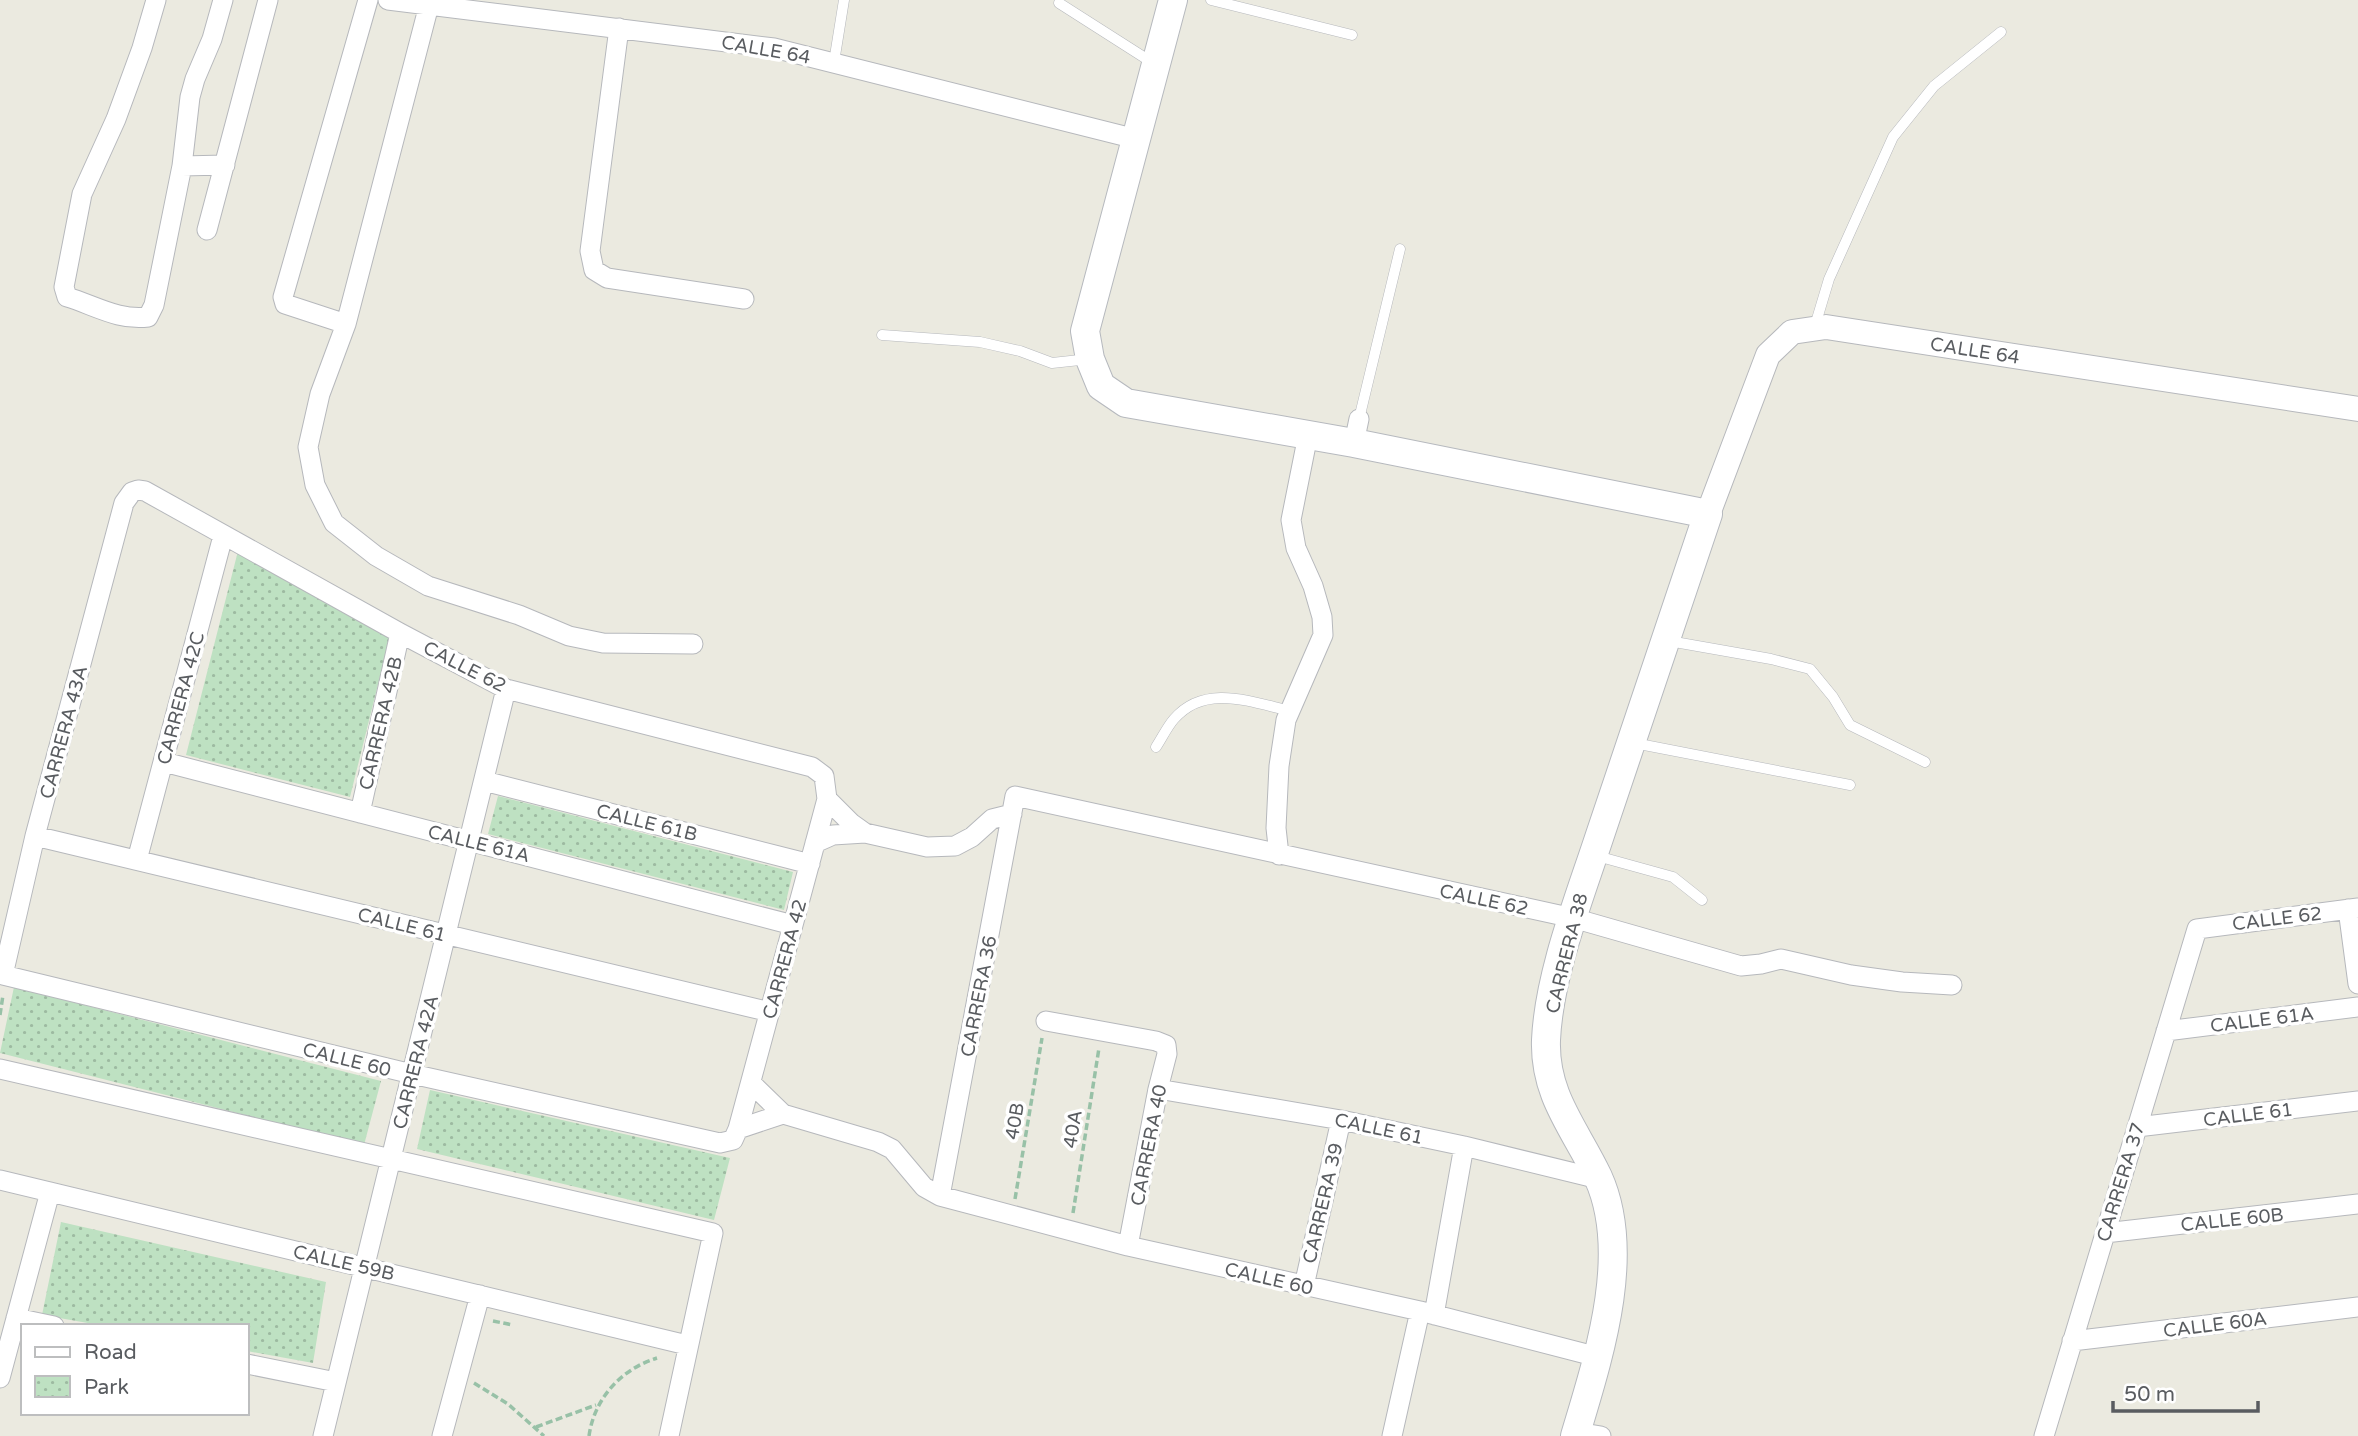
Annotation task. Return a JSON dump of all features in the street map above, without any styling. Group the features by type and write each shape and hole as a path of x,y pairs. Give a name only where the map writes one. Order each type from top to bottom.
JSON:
{"main road":[{"path":"1173,0 1085,331 1090,359 1101,386 1126,402 1308,435 1356,431 1708,514"},
{"name":"CARRERA 38","path":"1584,1435 1610,1287 1613,1252 1610,1218 1599,1179 1550,1084 1546,1042 1550,1000 1593,855 1708,514"}],"street":[{"path":"156,0 116,119 82,194 64,287 66,297 135,319 148,317 154,305 182,166 190,97 223,0"},
{"path":"207,230 268,0"},
{"path":"346,324 285,304 283,297 368,0"},
{"name":"CALLE 64","path":"388,0 775,48 1136,139"},
{"path":"429,5 346,324 320,394 307,447 315,485 334,523 376,556 428,586 519,615 569,636 612,644 693,645"},
{"path":"619,28 590,251 594,270 607,278 744,299"},
{"path":"182,166 225,165"},
{"name":"CALLE 64","path":"1708,514 1768,355 1792,332 1826,327 2358,409"},
{"path":"1279,855 1276,828 1279,766 1286,720 1323,635 1322,617 1313,586 1296,548 1291,520 1308,435"},
{"name":"CALLE 62","path":"132,492 145,491 506,689 812,767 824,776"},
{"name":"CARRERA 43A","path":"2,975 35,836 124,503 132,492"},
{"name":"CARRERA 42C","path":"137,860 223,536"},
{"name":"CARRERA 42B","path":"360,813 400,633"},
{"name":"CARRERA 42A","path":"323,1436 506,689"},
{"name":"CALLE 61A","path":"164,762 793,925"},
{"name":"CARRERA 42","path":"736,1134 827,799 824,776"},
{"name":"CALLE 61B","path":"484,780 810,864"},
{"path":"827,799 845,818 865,833"},
{"path":"815,843 833,835 865,833 927,847 954,846 972,837 1013,805"},
{"name":"CALLE 62","path":"1013,805 1279,855 1573,918 1741,966 1781,959 1851,975 1952,985"},
{"name":"CARRERA 36","path":"940,1196 1013,805"},
{"name":"CALLE 61","path":"35,836 770,1012"},
{"path":"2353,908 2358,984"},
{"name":"CALLE 62","path":"2197,929 2353,908"},
{"name":"CARRERA 37","path":"2043,1436 2197,929"},
{"name":"CALLE 60","path":"2,975 412,1074 720,1143 736,1134"},
{"name":"CALLE 61A","path":"2166,1031 2358,1006"},
{"path":"1044,1026 1101,1032"},
{"name":"CARRERA 40","path":"1101,1032 1166,1045 1167,1054 1128,1246"},
{"path":"0,1069 713,1233 669,1436"},
{"path":"751,1083 783,1114 878,1142 892,1149 924,1187 940,1196"},
{"name":"CALLE 61","path":"1158,1088 1341,1120 1599,1179"},
{"name":"CALLE 61","path":"2137,1127 2358,1101"},
{"path":"736,1134 783,1114"},
{"name":"CARRERA 39","path":"1304,1286 1341,1120"},
{"path":"1392,1436 1427,1313 1464,1146"},
{"name":"CALLE 59B","path":"0,1180 687,1345"},
{"path":"0,1378 50,1192"},
{"name":"CALLE 60","path":"940,1196 1128,1246 1427,1313 1598,1357"},
{"name":"CALLE 60B","path":"2105,1233 2358,1205"},
{"path":"442,1436 480,1295"},
{"name":"CALLE 60A","path":"2072,1341 2358,1307"},
{"path":"16,1318 44,1324"},
{"path":"248,1364 336,1382"}],"lane":[{"path":"834,62 844,0"},
{"path":"1210,0 1352,35"},
{"path":"1059,3 1156,64"},
{"path":"1814,329 1829,279 1893,136 1934,86 2001,32"},
{"path":"1356,431 1400,249"},
{"path":"882,335 980,342 1020,351 1052,363 1090,359"},
{"path":"1665,640 1771,659 1810,669 1833,696 1850,725 1925,762"},
{"path":"1156,747 1175,718 1194,704 1215,697 1236,698 1290,711"},
{"path":"1630,743 1850,785"},
{"path":"1593,855 1674,877 1703,900"}],"path":[{"name":"40B","path":"1012,1215 1044,1026"},
{"name":"40A","path":"1070,1230 1101,1032"},
{"path":"486,1320 526,1327"},
{"path":"589,1436 598,1405 606,1392 622,1376 645,1361 663,1356"},
{"path":"472,1382 508,1404 544,1436"},
{"path":"536,1427 598,1405"}],"green space":[{"path":"238,551 390,636 350,797 186,755"},
{"path":"498,796 793,872 784,910 488,834"},
{"path":"14,987 381,1081 364,1145 0,1053"},
{"path":"430,1090 730,1158 714,1220 417,1149"},
{"path":"61,1222 326,1282 313,1363 248,1351 248,1324 94,1324 42,1315"}]}
